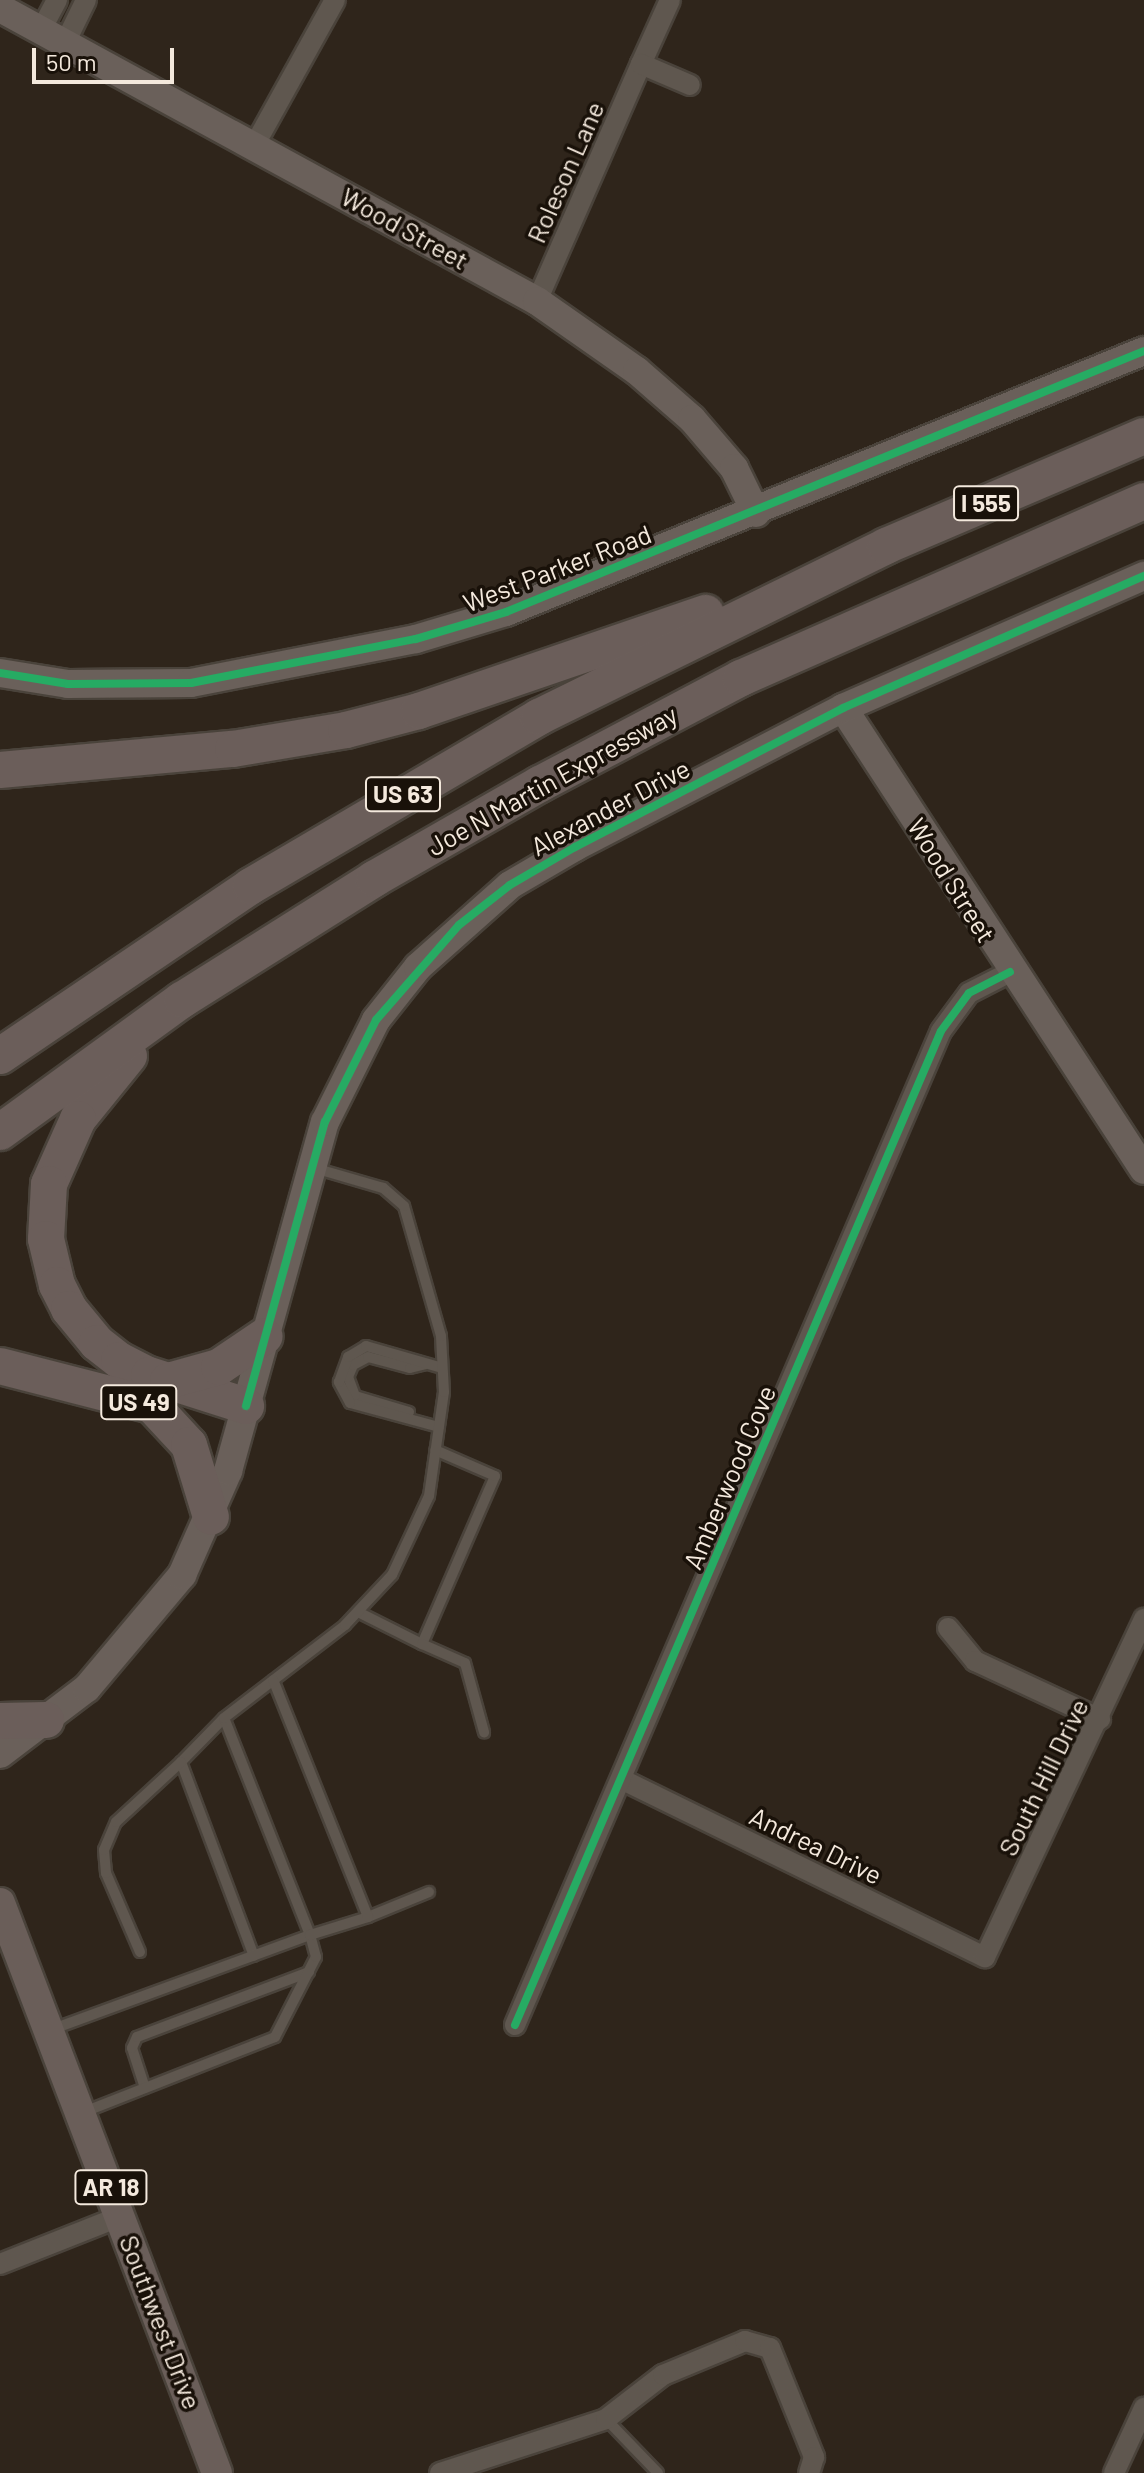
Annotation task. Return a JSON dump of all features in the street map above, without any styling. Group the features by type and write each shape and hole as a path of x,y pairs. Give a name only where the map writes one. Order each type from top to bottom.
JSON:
{"highway":[{"name":"I 555","path":"829,573 1144,436"},
{"name":"Joe N Martin Expressway","path":"0,1132 182,1000 388,871 741,678 1144,501"},
{"path":"0,770 233,749 346,730 419,711 829,573"},
{"name":"US 63","path":"0,1056 251,886 394,799 539,717 829,573"},
{"path":"182,1000 110,1076 78,1119 55,1165 45,1206 49,1260 69,1309 97,1343 160,1393 219,1367 265,1336"},
{"name":"US 49","path":"0,1366 160,1393 243,1416"},
{"name":"US 49","path":"160,1393 189,1445 211,1517"},
{"path":"0,1721 46,1720"}],"main road":[{"name":"Southwest Drive","path":"0,1903 83,2113 217,2473"}],"street":[{"path":"53,36 57,0"},
{"path":"53,36 86,0"},
{"path":"254,146 335,0"},
{"name":"Roleson Lane","path":"537,301 670,0"},
{"name":"Wood Street","path":"0,8 537,301 637,371 692,419 734,468 756,513"},
{"path":"641,64 690,85"},
{"name":"West Parker Road","path":"0,673 68,684 191,683 416,639 506,612 756,513 1144,351"},
{"name":"Alexander Drive","path":"0,1754 87,1688 169,1595 211,1517 243,1416 325,1122 376,1020 459,925 510,885 575,847 843,708 1144,576"},
{"name":"Wood Street","path":"843,708 1010,972 1144,1170"},
{"name":"Amberwood Cove","path":"515,2025 623,1780 941,1031 969,993 1010,972"},
{"name":"South Hill Drive","path":"985,1957 1100,1719 1144,1619"},
{"path":"948,1628 975,1661 1100,1719"},
{"name":"Andrea Drive","path":"623,1780 985,1957"},
{"path":"0,2264 121,2216"},
{"path":"440,2473 606,2419 663,2375 745,2341 770,2348 814,2457 809,2473"},
{"path":"1114,2473 1144,2408"}],"lane":[{"path":"140,1952 106,1873 104,1850 116,1822 224,1718 358,1612 392,1575 429,1496 439,1427 441,1336 404,1206 383,1188 311,1167"},
{"path":"439,1427 350,1403 339,1382 348,1357 366,1346 442,1368"},
{"path":"422,1644 495,1476 435,1450"},
{"path":"358,1612 465,1663 484,1732"},
{"path":"273,1680 368,1917"},
{"path":"83,2113 275,2037 316,1957 224,1718"},
{"path":"181,1762 254,1956"},
{"path":"51,2030 310,1935 368,1917 429,1892"},
{"path":"145,2088 132,2048 137,2037 309,1972"},
{"path":"606,2419 658,2473"}],"cycle path":[{"path":"0,673 68,684 191,683 416,639 506,612 1144,351"},
{"path":"246,1406 325,1122 376,1020 459,925 510,885 575,847 843,708 1144,576"},
{"path":"515,2025 941,1031 969,993 1010,972"}]}
